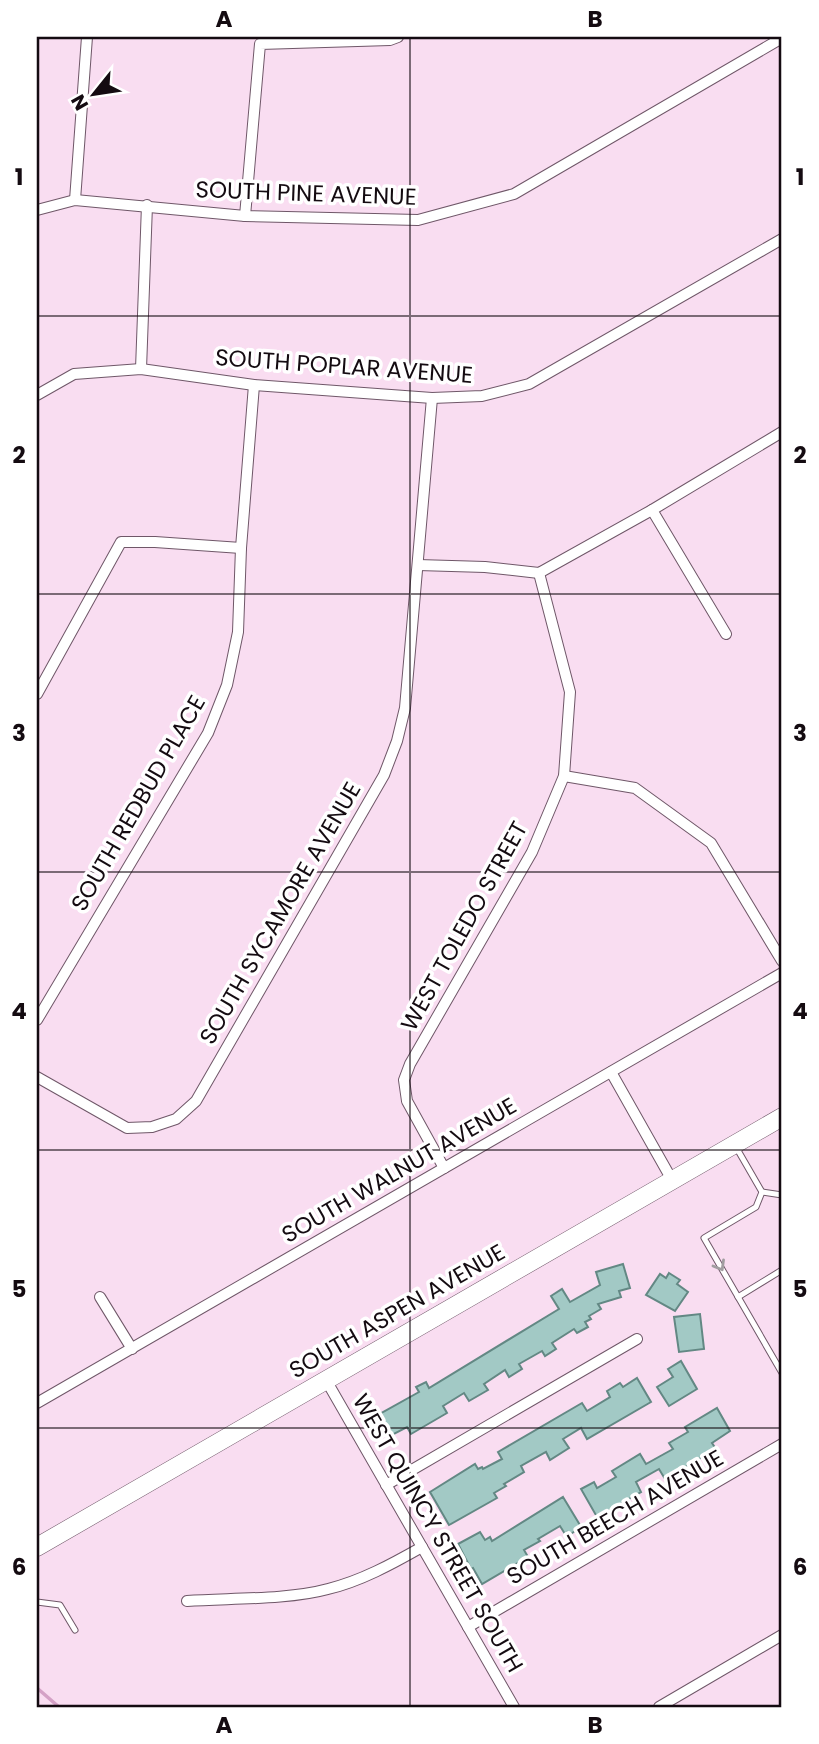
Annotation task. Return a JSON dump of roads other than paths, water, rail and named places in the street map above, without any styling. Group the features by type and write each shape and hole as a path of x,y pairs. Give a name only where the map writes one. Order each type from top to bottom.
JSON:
{"main road":[{"name":"SOUTH ASPEN AVENUE","path":"37,1545 782,1116"}],"street":[{"path":"75,200 87,37"},
{"path":"245,216 260,44 390,40 398,37"},
{"path":"759,37 766,48"},
{"name":"SOUTH PINE AVENUE","path":"37,210 75,200 245,216 418,220 514,194 782,38"},
{"path":"141,369 147,205"},
{"name":"SOUTH POPLAR AVENUE","path":"37,396 74,374 141,369 254,385 432,398 482,396 529,384 782,239"},
{"name":"SOUTH REDBUD PLACE","path":"37,1020 40,1006 208,733 227,685 238,632 241,548 254,385"},
{"name":"SOUTH SYCAMORE AVENUE","path":"37,1077 127,1128 152,1127 176,1119 196,1101 384,775 397,741 405,708 432,398"},
{"path":"418,565 485,567 539,573 652,510 782,432"},
{"path":"652,510 726,634"},
{"path":"37,694 121,542 241,548"},
{"name":"WEST TOLEDO STREET","path":"444,1168 407,1101 404,1080 410,1064 532,852 564,776 570,692 539,573"},
{"path":"564,776 635,788 711,843 782,961"},
{"name":"SOUTH WALNUT AVENUE","path":"37,1404 782,972"},
{"path":"611,1072 672,1180"},
{"path":"100,1297 132,1349"},
{"path":"386,1485 637,1339"},
{"name":"WEST QUINCY STREET SOUTH","path":"326,1380 514,1707"},
{"name":"SOUTH BEECH AVENUE","path":"468,1627 782,1444"},
{"path":"187,1601 307,1593 327,1589 371,1574 422,1547"},
{"path":"659,1707 782,1635"}],"lane":[{"path":"735,1144 762,1192"},
{"path":"762,1192 782,1195"},
{"path":"762,1192 756,1206 704,1238 782,1373"},
{"path":"738,1297 782,1270"},
{"path":"37,1602 60,1605 75,1630"}],"waterway":[{"path":"37,1688 59,1707"}]}
